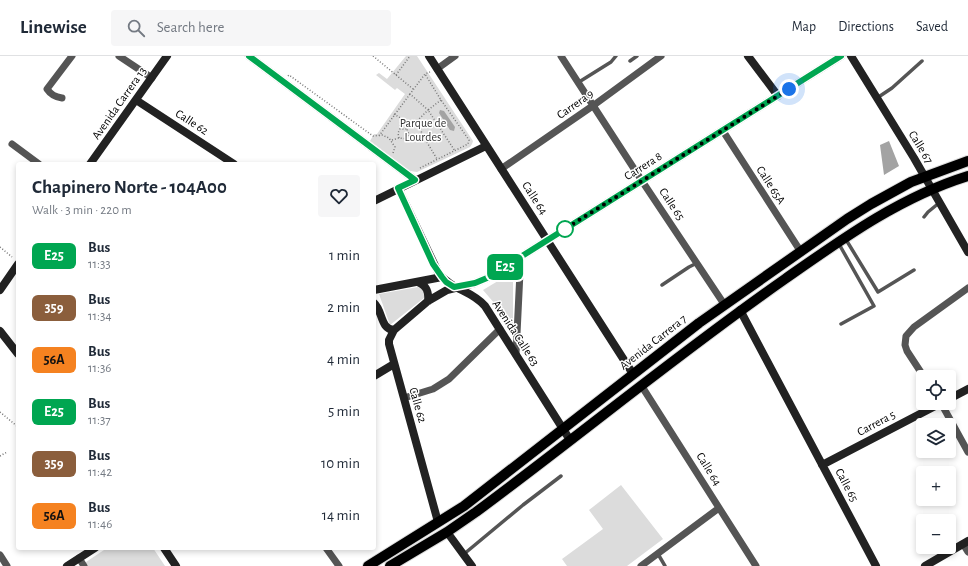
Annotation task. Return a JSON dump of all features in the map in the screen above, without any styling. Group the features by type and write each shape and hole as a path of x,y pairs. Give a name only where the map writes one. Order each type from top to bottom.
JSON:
{"main road":[{"name":"Avenida Carrera 7","path":"368,566 469,502 724,304 871,204 903,186 925,176 968,161"},
{"path":"390,566 446,532 486,505 740,310 842,240 876,218 932,189 968,176"}],"street":[{"path":"62,98 56,97 47,89 72,56"},
{"path":"119,56 152,78"},
{"name":"Avenida Carrera 13","path":"91,162 167,56"},
{"path":"249,56 415,180"},
{"name":"Calle 64","path":"428,56 634,374"},
{"path":"437,69 455,56"},
{"name":"Calle 65","path":"561,56 724,304"},
{"name":"Carrera 9","path":"501,169 594,106 661,56"},
{"path":"748,56 778,96"},
{"name":"Carrera 8","path":"454,287 466,286 480,281 511,263 841,56"},
{"name":"Calle 67","path":"851,56 925,176 968,252"},
{"name":"Calle 62","path":"136,100 231,162"},
{"name":"Calle 65A","path":"723,131 801,252"},
{"path":"12,144 36,162"},
{"path":"376,200 486,146"},
{"name":"Avenida Calle 63","path":"398,188 433,264 446,282 474,296 480,301 500,329 570,440"},
{"path":"511,263 518,267 520,272 516,354"},
{"path":"0,290 16,267"},
{"path":"376,290 442,277"},
{"path":"418,282 426,287 428,291 428,301"},
{"path":"376,306 385,325 394,330 428,301 454,287"},
{"path":"920,370 905,345 906,336 914,327 968,288"},
{"name":"Calle 65","path":"740,310 876,566"},
{"path":"404,398 433,389 449,379 500,329"},
{"name":"Calle 62","path":"394,330 389,340 389,344 438,522"},
{"path":"0,331 16,351"},
{"path":"376,375 394,364"},
{"name":"Calle 64","path":"641,385 756,566"},
{"path":"956,395 968,389"},
{"name":"Carrera 5","path":"822,465 928,410"},
{"path":"945,410 968,452"},
{"path":"642,566 719,508"},
{"path":"446,532 472,566"},
{"path":"925,566 966,543 968,552"},
{"path":"67,566 92,550"},
{"path":"165,550 176,566"},
{"path":"327,550 338,566"},
{"path":"0,555 6,566"},
{"path":"79,558 84,566"}],"lane":[{"path":"579,82 611,62 616,56"},
{"path":"630,61 636,56"},
{"path":"877,98 892,88 922,62"},
{"path":"924,217 940,203"},
{"path":"842,240 878,292 914,270"},
{"path":"841,324 874,306 842,240"},
{"path":"662,286 697,263"},
{"path":"463,554 561,476"},
{"path":"658,554 665,566"}],"path":[{"path":"373,56 414,89"},
{"path":"396,75 410,56"},
{"path":"379,136 425,74 469,140 468,144 417,170"},
{"path":"284,82 289,75 373,136 386,136 392,140 394,150 388,159"},
{"path":"410,94 428,110 455,151"},
{"path":"410,139 407,129 410,124 418,120 441,100"},
{"path":"394,114 410,124"},
{"path":"399,138 398,133 401,119"},
{"path":"418,120 422,134 437,159"},
{"path":"400,129 407,129"},
{"path":"392,140 399,138 410,139 422,134"},
{"path":"0,247 12,257"},
{"path":"0,412 16,425"},
{"path":"0,456 7,452"}],"green space":[{"name":"Parque de Lourdes","path":"406,56 417,56 473,141 470,147 417,172 410,171 370,141 374,134 377,134 405,94 397,88 395,90 376,75 379,73 387,79"},
{"path":"513,272 513,325 483,290"},
{"path":"418,287 424,289 426,293 424,298 390,325 379,294"},
{"path":"621,485 663,539 627,566 567,566 562,559 603,529 589,510"},
{"path":"104,550 154,550 165,566 84,566 83,564"}],"shaded area":[{"path":"440,110 444,111 455,127 454,131 450,130 439,113"},
{"path":"889,141 899,166 884,175 880,145"}],"bus line":[{"name":"E25","path":"249,56 415,180 398,188 433,264 446,282 454,287 466,286 487,278 841,56"}],"route":[{"path":"565,229 560,232 789,89"}]}
